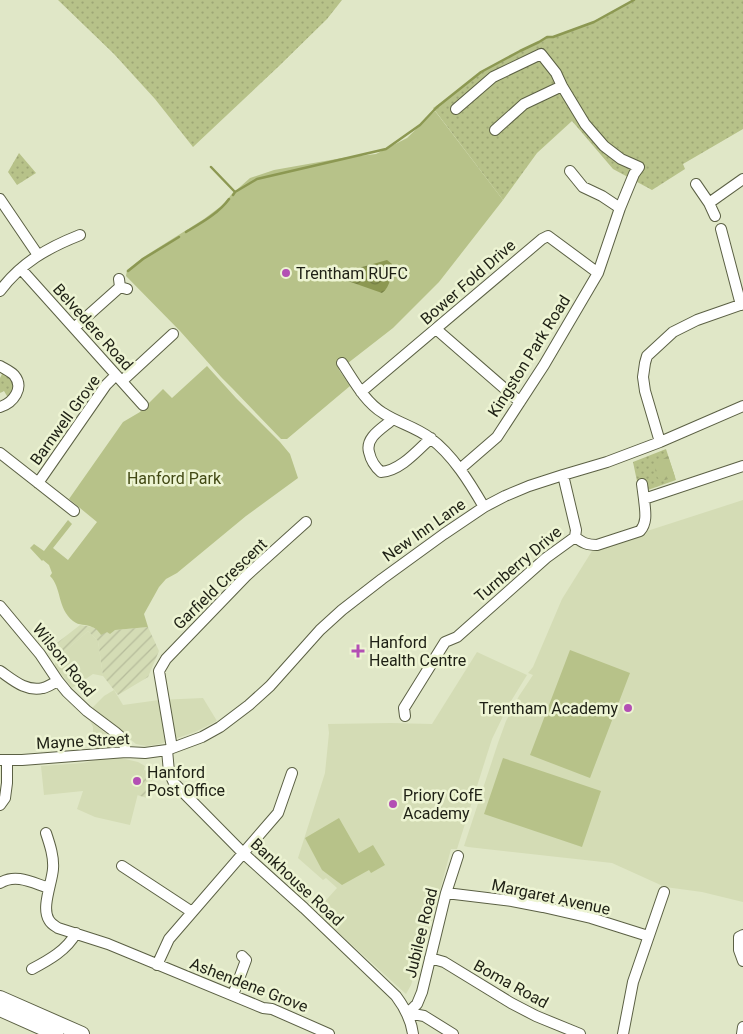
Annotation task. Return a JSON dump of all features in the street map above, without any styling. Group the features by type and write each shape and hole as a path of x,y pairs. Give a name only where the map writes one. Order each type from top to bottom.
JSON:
{"highway":[{"path":"0,998 57,1031"},
{"path":"0,1009 57,1031 82,1034"}],"street":[{"path":"456,109 493,76 541,54 556,73 562,86 524,104 494,130"},
{"name":"Kingston Park Road","path":"460,470 497,437 544,365 598,273 620,208 634,174 639,167 624,160 604,146 585,124 562,86"},
{"path":"570,171 583,187 602,196 620,208"},
{"path":"709,203 743,179"},
{"path":"696,184 715,216"},
{"path":"0,199 38,255"},
{"path":"660,442 645,392 643,377 647,356 673,332 697,320 742,305 721,229"},
{"path":"0,291 21,268 38,255 80,235"},
{"name":"Bower Fold Drive","path":"361,392 542,239 548,236 598,273"},
{"name":"Belvedere Road","path":"21,268 143,405"},
{"path":"74,328 122,285"},
{"path":"436,329 520,402"},
{"name":"Barnwell Grove","path":"38,483 106,385 119,378 173,334"},
{"path":"342,363 361,392 381,412 430,438 469,481 484,507"},
{"path":"0,366 16,377 18,391 7,405 0,407"},
{"name":"New Inn Lane","path":"169,749 202,737 240,713 270,686 320,630 342,610 444,534 484,507 529,486 607,462 660,442 743,406"},
{"path":"393,419 370,439 368,447 370,460 381,472 388,472 398,468 430,438"},
{"path":"0,453 74,511"},
{"path":"644,499 743,466"},
{"name":"Turnberry Drive","path":"401,711 445,642 457,637 463,626 546,558 575,537 576,530 563,474"},
{"path":"575,537 584,544 597,545 640,530 644,526 645,520 642,484"},
{"name":"Garfield Crescent","path":"160,671 166,659 246,576 306,522"},
{"name":"Wilson Road","path":"0,607 40,654 58,681 87,712 120,736 126,752"},
{"path":"0,671 22,686 32,688 43,688 58,681"},
{"name":"Bankhouse Road","path":"160,671 169,749 169,772 174,783 243,853 396,996 408,1013 413,1034"},
{"name":"Mayne Street","path":"4,760 126,752 145,753 169,749"},
{"path":"0,805 5,798 7,783 4,760"},
{"path":"157,965 169,939 272,822 278,813 288,774"},
{"path":"0,883 11,878 19,878 49,888 53,869 52,851 46,834"},
{"name":"Jubilee Road","path":"408,1013 417,1004 422,992 446,893 458,856"},
{"path":"122,866 192,912"},
{"name":"Ashendene Grove","path":"49,888 46,912 48,919 58,928 108,944 263,1008 272,1008 329,1034"},
{"path":"623,1034 633,982 664,892"},
{"name":"Margaret Avenue","path":"446,893 512,901 551,909 592,918 648,936"},
{"path":"36,964 59,953 71,942 76,933"},
{"path":"738,935 739,950 743,961"},
{"path":"233,995 247,958"},
{"name":"Boma Road","path":"430,958 444,962 536,1016 580,1034"},
{"path":"408,1013 424,1016 453,1034"},
{"path":"742,1034 743,1027"}],"shaded area":[{"name":"Trentham Academy","path":"743,500 743,902 702,892 665,887 612,863 464,846 506,721 533,675 528,673 533,667 562,599 592,551"},
{"path":"80,625 107,632 148,627 159,651 148,677 118,695 103,676 98,641 88,631 64,652 57,643"},
{"path":"88,631 98,641 103,676 93,674 72,688 55,666 55,663 57,658"},
{"name":"Priory CofE Academy","path":"477,652 527,675 508,706 492,739 457,849 451,849 431,924 411,985 406,994 319,915 319,908 337,888 326,878 323,880 298,858 325,773 329,733 328,724 432,724"},
{"path":"114,690 123,705 159,700 203,698 217,721 195,732 160,744 146,746 136,744 92,708 104,696"},
{"path":"90,721 112,738 114,743 112,748 109,750 93,751 93,727"},
{"path":"106,758 121,758 138,762 145,766 130,825 95,817 77,809 83,791 44,795 41,766 83,763"},
{"path":"144,770 154,773 147,798 137,795"}],"green space":[{"path":"58,0 342,0 327,19 193,147 155,99 114,54"},
{"path":"634,0 743,0 743,129 683,164 685,169 652,190 613,169 572,121 537,153 503,200 433,108 452,96 481,72 520,51 547,37 553,37 594,22"},
{"name":"Trentham RUFC","path":"435,111 503,200 439,282 393,328 339,370 350,386 287,439 281,439 126,276 127,270 142,258 204,219 224,204 250,178 274,170 376,154 407,138"},
{"path":"19,153 36,173 17,185 8,172"},
{"name":"Hanford Park","path":"207,366 290,454 298,478 246,516 177,573 166,579 159,587 144,614 148,627 115,630 110,634 107,632 101,635 95,628 75,623 68,616 54,581 50,576 52,573 49,565 42,561 30,548 34,544 44,551 68,520 72,524 53,548 68,560 97,522 69,499 123,422 140,412 163,389 172,398"},
{"path":"6,373 15,384 11,396 7,396 4,391 0,393 0,378 2,374"},
{"path":"666,449 676,480 645,491 638,486 633,462"},
{"path":"668,456 675,477 665,480 658,478 655,470 658,462"},
{"path":"570,650 630,673 590,778 530,755"},
{"path":"503,758 601,791 582,847 484,814"},
{"path":"339,818 359,853 373,845 385,865 371,873 369,870 342,885 322,870 305,838"}],"water":[{"path":"387,260 392,264 391,276 389,284 382,293 345,280 355,269"}],"waterway":[{"path":"233,195 257,179 386,149 420,125 437,107 481,72 547,37 553,37 594,22 634,0"},
{"path":"211,167 235,192"},
{"path":"186,232 215,213 229,199"},
{"path":"128,271 143,259 179,237"}],"place":[{"name":"Trentham RUFC","path":"286,273"},
{"name":"Hanford Health Centre","path":"358,651"},
{"name":"Trentham Academy","path":"628,708"},
{"name":"Hanford Post Office","path":"137,781"},
{"name":"Priory CofE Academy","path":"393,804"}]}
